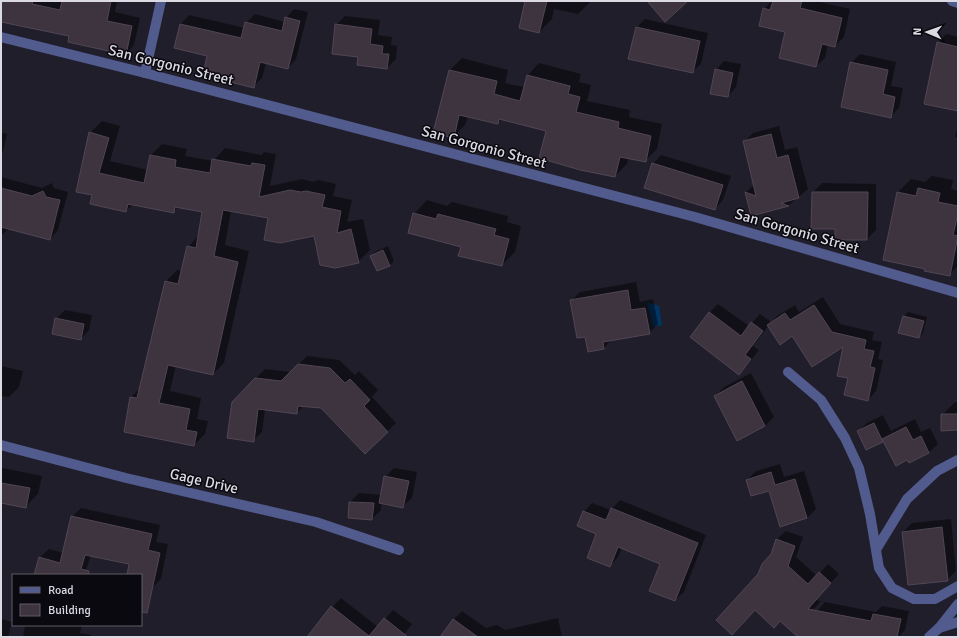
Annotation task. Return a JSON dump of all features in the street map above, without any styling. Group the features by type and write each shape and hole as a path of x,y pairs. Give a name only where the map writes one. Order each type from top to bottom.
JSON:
{"street":[{"path":"145,73 161,1"},
{"path":"952,1 958,3"},
{"name":"San Gorgonio Street","path":"1,37 145,73 695,217 958,293"},
{"path":"788,372 821,400 845,438 859,468 879,568 892,588 914,599 934,599 958,586"},
{"name":"Gage Drive","path":"1,445 126,478 316,522 399,550"},
{"path":"876,548 907,499 938,471 958,460"},
{"path":"929,637 939,628 958,604"},
{"path":"939,628 958,622"}],"water":[{"path":"647,302 659,306 662,325 653,327"}],"building":[{"path":"1,1 33,1 32,4 60,10 62,1 111,1 107,21 132,26 126,55 68,42 69,36 1,22"},
{"path":"525,1 547,1 539,33 519,28"},
{"path":"647,1 688,1 665,22"},
{"path":"773,1 802,1 800,8 842,18 835,47 822,44 816,67 779,58 785,32 759,26 763,8 770,10"},
{"path":"285,17 300,21 288,69 260,62 254,88 230,82 231,80 203,74 207,56 174,48 180,24 241,38 245,22 282,31"},
{"path":"335,24 372,29 370,44 383,46 382,54 389,54 387,69 357,65 358,57 332,54"},
{"path":"636,27 700,41 693,73 628,59"},
{"path":"937,42 958,47 958,111 924,104"},
{"path":"850,62 888,70 883,94 895,97 891,118 841,107"},
{"path":"715,69 733,73 728,97 710,94"},
{"path":"449,70 497,81 494,94 520,101 527,75 570,86 568,94 580,97 576,112 619,122 618,128 651,136 646,162 620,157 615,177 580,170 539,158 546,131 499,119 498,124 459,115 454,138 433,133"},
{"path":"89,132 109,138 99,173 144,183 150,155 176,160 175,167 210,173 212,159 251,166 252,163 265,165 259,197 290,190 301,192 306,191 325,195 322,207 341,211 337,233 351,229 359,263 335,268 320,265 314,236 280,243 264,240 268,218 223,210 214,256 238,262 213,375 168,365 159,403 190,409 186,430 197,432 194,446 124,432 130,397 137,398 165,281 178,284 187,246 196,248 202,212 175,207 174,213 128,204 126,212 90,204 92,195 76,192"},
{"path":"771,134 777,158 788,155 799,198 781,203 789,206 751,216 745,192 756,196 743,141"},
{"path":"652,163 723,185 715,210 644,188"},
{"path":"1,188 32,196 43,191 46,197 60,200 50,240 1,227"},
{"path":"918,188 940,193 938,202 958,206 958,214 953,235 958,236 950,276 883,260 897,192 916,196"},
{"path":"812,192 868,192 867,240 835,240 835,229 811,229"},
{"path":"413,213 436,219 438,214 496,229 494,235 509,239 502,266 458,256 461,247 408,233"},
{"path":"383,250 390,266 377,271 370,256"},
{"path":"628,290 631,310 645,308 650,334 603,342 604,349 588,352 585,337 577,338 570,300"},
{"path":"814,305 832,332 866,340 864,349 874,351 870,367 875,368 868,401 844,395 848,378 837,376 843,347 812,367 792,336 780,345 767,325 785,313 790,320"},
{"path":"709,312 741,336 751,322 763,331 745,355 751,359 739,375 690,337"},
{"path":"903,316 924,321 919,338 898,333"},
{"path":"55,318 84,324 81,340 52,334"},
{"path":"298,364 330,368 345,383 350,379 370,400 364,406 388,432 365,454 321,408 298,406 297,414 258,409 254,442 227,438 232,402 255,378 281,381"},
{"path":"742,381 765,426 737,441 714,396"},
{"path":"941,414 958,414 958,430 941,431"},
{"path":"874,423 883,442 866,450 857,431"},
{"path":"906,427 913,440 921,436 929,453 909,463 907,460 896,466 882,439"},
{"path":"771,472 775,485 795,479 807,518 780,527 769,491 751,496 746,480"},
{"path":"384,476 409,481 403,508 379,503"},
{"path":"1,483 30,488 26,508 1,503"},
{"path":"349,502 374,503 372,520 348,518"},
{"path":"611,508 698,543 675,601 649,591 660,564 618,547 610,567 587,558 596,534 577,526 583,511 606,520"},
{"path":"71,516 152,534 148,550 160,553 147,613 142,612 142,574 127,574 129,564 85,555 81,569 89,571 88,574 34,574 39,557 60,563"},
{"path":"942,527 948,581 908,585 902,532"},
{"path":"776,539 795,546 788,566 808,584 819,572 831,583 808,609 871,621 873,614 901,619 897,637 798,637 780,621 774,628 755,610 732,635 716,620 758,574 762,564 771,554"},
{"path":"331,606 369,636 384,618 408,637 307,637"},
{"path":"453,619 478,637 440,637"}]}
